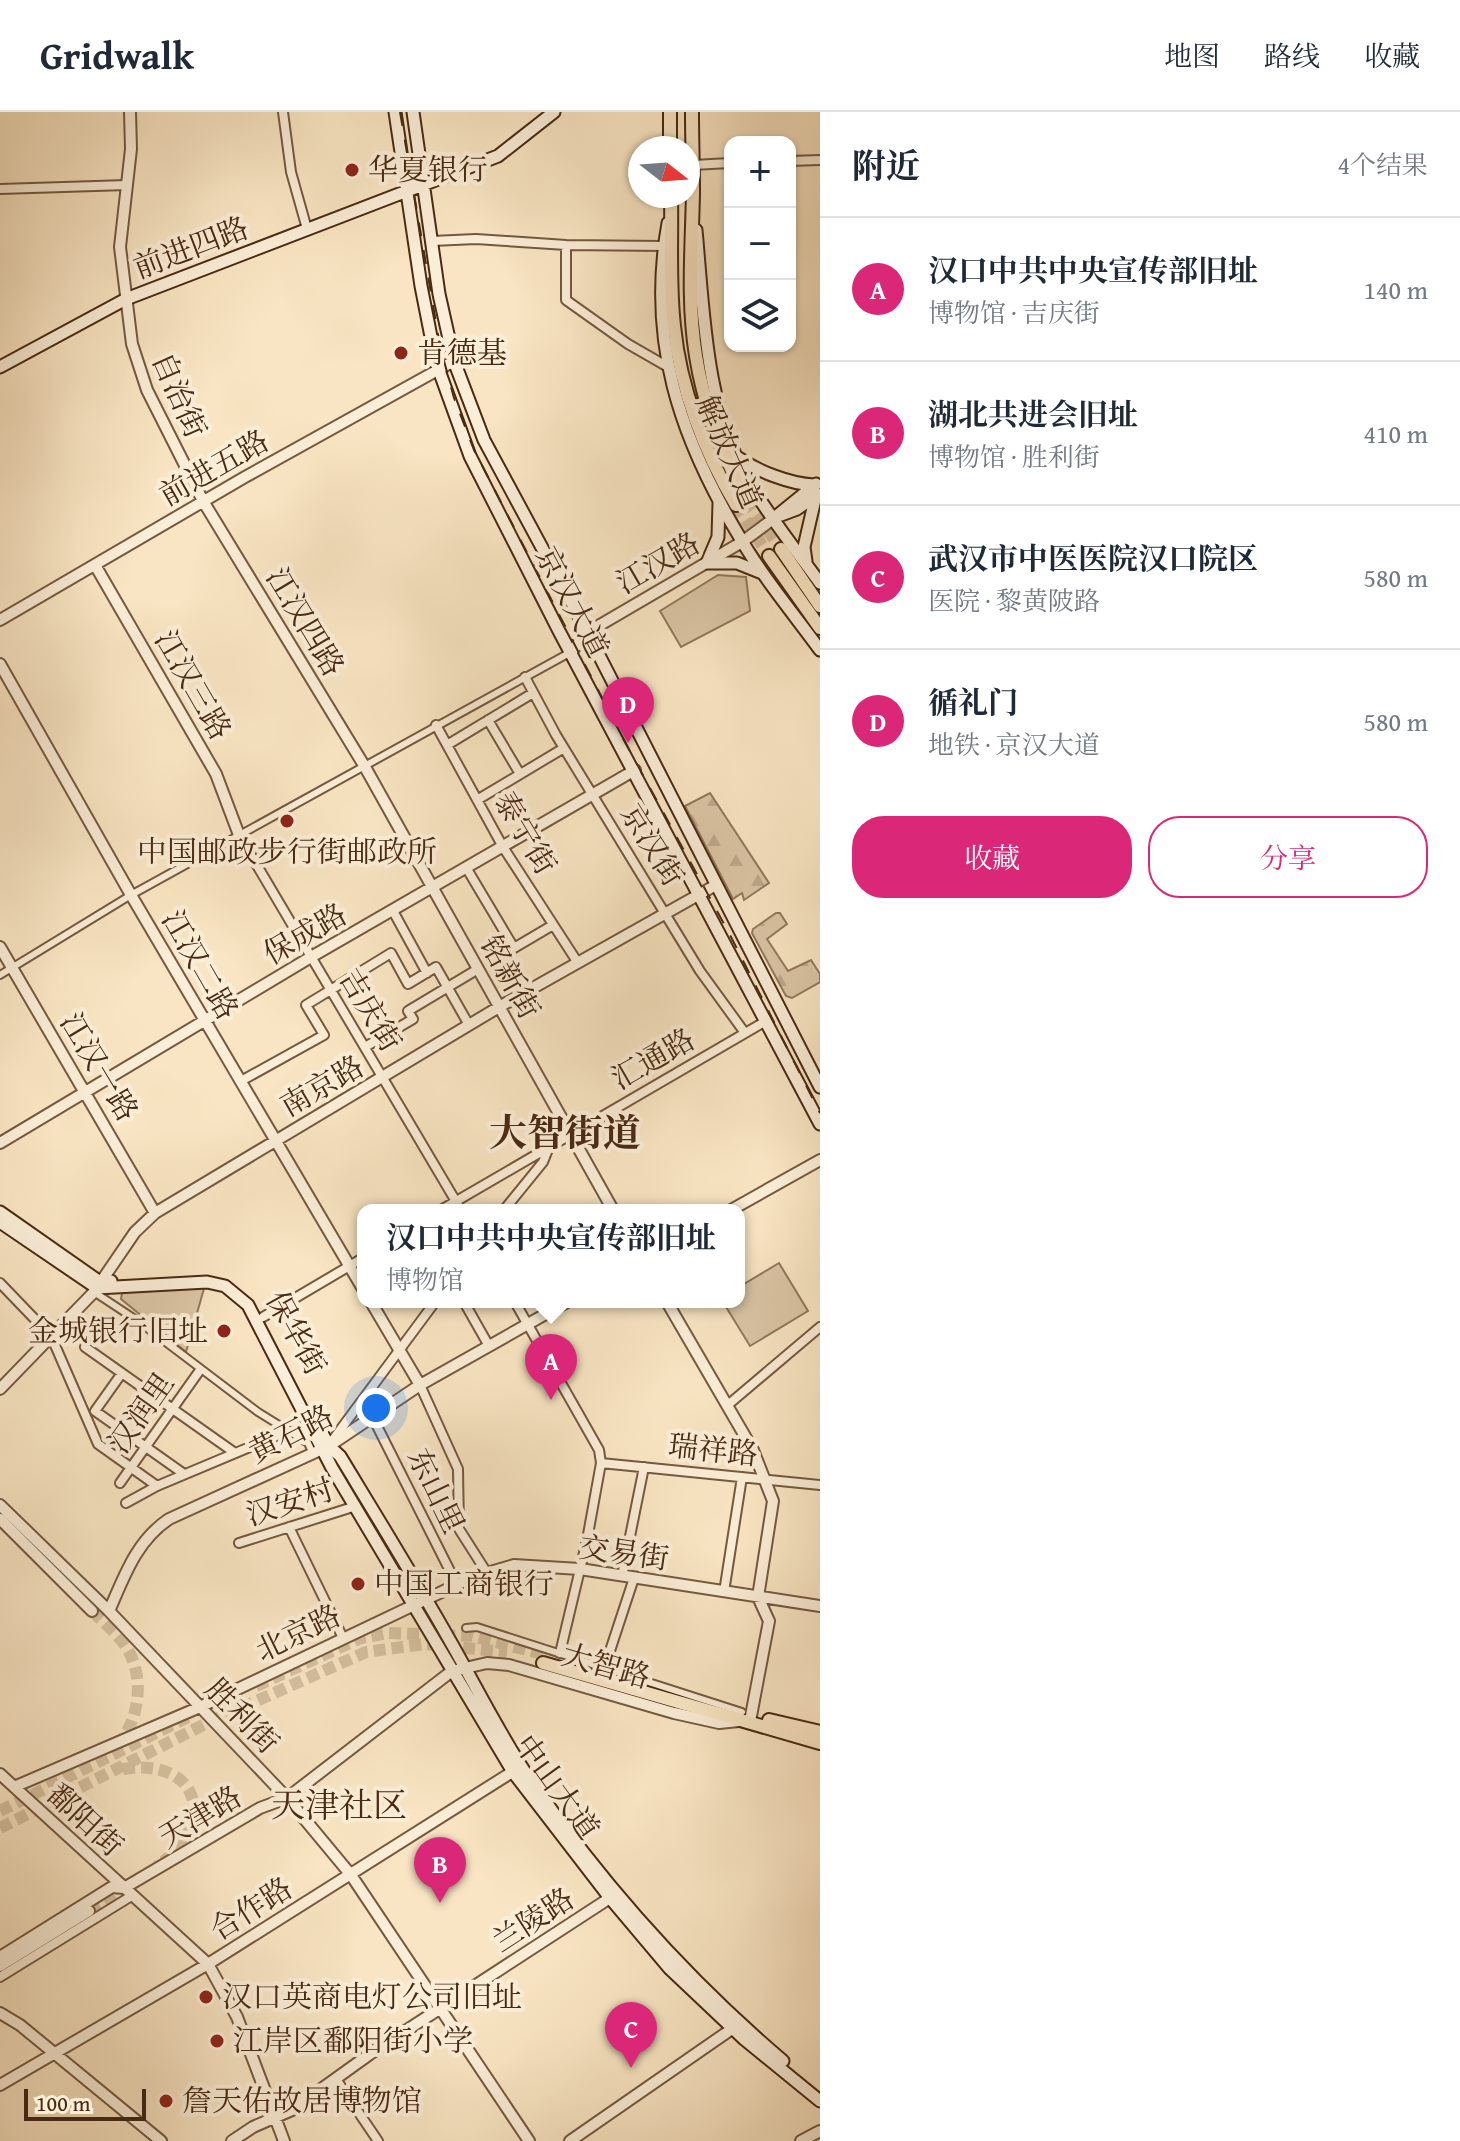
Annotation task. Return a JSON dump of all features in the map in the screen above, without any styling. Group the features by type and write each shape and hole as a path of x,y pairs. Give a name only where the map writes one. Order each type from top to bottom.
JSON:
{"main road":[{"name":"京汉大道","path":"395,112 421,286 439,369 470,456 820,1124"},
{"name":"京汉大道","path":"413,112 439,294 454,361 484,440 588,632 820,1087"},
{"name":"前进四路","path":"0,367 126,299 498,156 554,112"},
{"path":"670,112 670,136"},
{"name":"解放大道","path":"692,112 692,136"},
{"name":"解放大道","path":"670,208 664,246 660,317 668,367 682,420 742,542 820,650"},
{"name":"解放大道","path":"672,208 671,291 679,361 696,421 716,472 741,503 713,425 696,358 689,273 692,208"},
{"name":"解放大道","path":"695,208 712,380 737,457 748,481 773,519 820,583"},
{"path":"737,457 818,489"},
{"path":"773,519 818,489"},
{"path":"807,565 804,547 818,489"},
{"path":"718,498 718,537 707,563 737,563 754,568 768,578"},
{"path":"781,549 820,606"},
{"path":"769,556 820,628"},
{"name":"中山大道","path":"0,1212 5,1225 97,1287"},
{"name":"保华街","path":"97,1287 208,1276 227,1281 243,1291 263,1317 321,1449"},
{"name":"保华街","path":"97,1287 207,1282 225,1286 248,1305 321,1449"},
{"name":"中山大道","path":"321,1449 452,1671 517,1769 568,1830 614,1896 736,2026 820,2101"},
{"name":"中山大道","path":"321,1449 340,1456 427,1600 517,1769"},
{"name":"大智路","path":"550,1657 604,1670 820,1743"},
{"name":"大智路","path":"550,1657 746,1716 820,1732"},
{"name":"中山大道","path":"736,2026 820,2093"}],"street":[{"name":"自治街","path":"130,112 131,149 120,247 138,368 203,501"},
{"path":"283,112 291,172 307,229"},
{"path":"796,161 820,160"},
{"path":"700,165 724,163"},
{"path":"0,189 127,185"},
{"path":"432,241 476,239 566,245 664,246"},
{"path":"566,245 566,300 628,344 668,367"},
{"name":"前进五路","path":"0,620 203,501 454,361"},
{"name":"江汉四路","path":"203,501 365,767"},
{"name":"江汉路","path":"571,652 588,632 742,542 773,519"},
{"name":"江汉三路","path":"95,565 216,774 239,835"},
{"path":"0,975 131,895 571,652"},
{"name":"江汉二路","path":"0,664 131,895 357,1279"},
{"name":"京汉街","path":"525,677 564,748 700,971 745,1033"},
{"path":"447,745 533,693"},
{"path":"488,720 520,774"},
{"name":"泰宁街","path":"436,725 503,847 578,963"},
{"path":"477,800 564,748"},
{"name":"铭新街","path":"365,767 610,1204"},
{"name":"保成路","path":"0,1143 311,957 635,770"},
{"name":"吉庆街","path":"239,835 457,1204"},
{"path":"467,869 514,948 553,925"},
{"name":"南京路","path":"0,1389 97,1287 135,1232 155,1213 499,1007 716,885"},
{"path":"393,911 427,973"},
{"name":"江汉一路","path":"0,947 155,1213"},
{"path":"241,1081 324,1035 306,1005 391,953 408,984 436,967 469,1025"},
{"path":"365,1047 413,1019 408,1011 478,969"},
{"name":"汇通路","path":"450,1204 766,1021"},
{"path":"509,1204 543,1162 549,1147"},
{"path":"742,1204 820,1160"},
{"path":"263,1317 357,1261"},
{"path":"0,1283 51,1336 98,1444 157,1486"},
{"name":"中山大道","path":"97,1287 288,1431 321,1449"},
{"path":"374,1308 420,1385 458,1469 459,1529 487,1573"},
{"path":"321,1449 400,1352 431,1308"},
{"path":"467,1308 489,1346"},
{"path":"519,1308 599,1450 601,1463 580,1569 550,1657"},
{"name":"黄石路","path":"109,1611 137,1551 162,1523 321,1449 420,1385 556,1308"},
{"path":"671,1308 729,1404 753,1450 773,1501 758,1597 769,1621 746,1716"},
{"path":"729,1404 820,1327"},
{"path":"85,1347 235,1453"},
{"name":"汉润里","path":"120,1483 200,1370"},
{"path":"122,1373 95,1411 184,1474"},
{"name":"东山里","path":"373,1418 457,1585"},
{"path":"126,1503 184,1474 288,1431"},
{"name":"瑞祥路","path":"601,1463 820,1485"},
{"path":"604,1670 628,1577 644,1467"},
{"path":"724,1592 742,1477"},
{"name":"胜利街","path":"0,1505 109,1611 287,1798 351,1875 529,2141"},
{"name":"汉安村","path":"239,1543 356,1506"},
{"path":"0,1519 92,1611"},
{"path":"289,1527 343,1638"},
{"name":"交易街","path":"427,1600 457,1585 514,1565 580,1569 820,1606"},
{"name":"北京路","path":"14,1787 200,1707 412,1604 427,1600"},
{"name":"大智路","path":"466,1628 477,1627 550,1657"},
{"name":"大智路","path":"452,1671 487,1663 509,1665 719,1723 746,1716"},
{"name":"天津路","path":"0,1957 112,1887 128,1891 260,1808 287,1798 452,1671"},
{"name":"合作路","path":"0,2085 208,1964 517,1769"},
{"name":"鄱阳街","path":"0,1774 208,1964 237,2017 284,2141"},
{"path":"0,1977 128,1891"},
{"name":"兰陵路","path":"232,2141 253,2127 292,2110 614,1896"},
{"path":"0,1966 89,1911"},
{"path":"0,2013 20,2025 161,2141"},
{"path":"570,2141 736,2026"},
{"path":"336,2079 378,2141"},
{"path":"801,2141 820,2131"}],"green space":[{"path":"718,575 746,577 750,611 681,647 660,611"},
{"path":"710,793 769,883 744,900 742,893 733,899 685,806"},
{"path":"780,913 787,924 767,939 788,971 811,960 820,974 820,982 792,998 786,996 752,933 753,929"},
{"path":"779,1263 808,1311 750,1346 727,1308 745,1308 745,1283"},
{"path":"205,1285 186,1352 121,1299 123,1287"}],"tunnel":[{"path":"746,500 781,549"},
{"path":"736,505 769,556"},
{"path":"92,1611 127,1648 136,1672 135,1712 116,1747"},
{"path":"256,1686 361,1638 388,1633 472,1636 547,1655"},
{"path":"0,1828 205,1724 366,1652 425,1644 507,1652"},
{"path":"0,1811 188,1717"},
{"path":"123,1769 149,1768 170,1773 184,1784 192,1798 194,1814 188,1832 176,1850 157,1866"},
{"path":"89,1911 132,1883"}],"railway":[{"path":"400,112 440,346 454,398 474,450 626,744 729,933 820,1113"}],"place":[{"name":"华夏银行","path":"352,170"},
{"name":"肯德基","path":"401,353"},
{"name":"循礼门","path":"628,743"},
{"name":"中国邮政步行街邮政所","path":"287,821"},
{"name":"金城银行旧址","path":"224,1331"},
{"name":"汉口中共中央宣传部旧址","path":"551,1400"},
{"name":"中国工商银行","path":"358,1584"},
{"name":"湖北共进会旧址","path":"440,1903"},
{"name":"汉口英商电灯公司旧址","path":"206,1997"},
{"name":"江岸区鄱阳街小学","path":"217,2041"},
{"name":"武汉市中医医院汉口院区","path":"631,2068"},
{"name":"詹天佑故居博物馆","path":"166,2101"}],"district":[{"name":"大智街道","path":"565,1133"},
{"name":"天津社区","path":"339,1805"}]}
